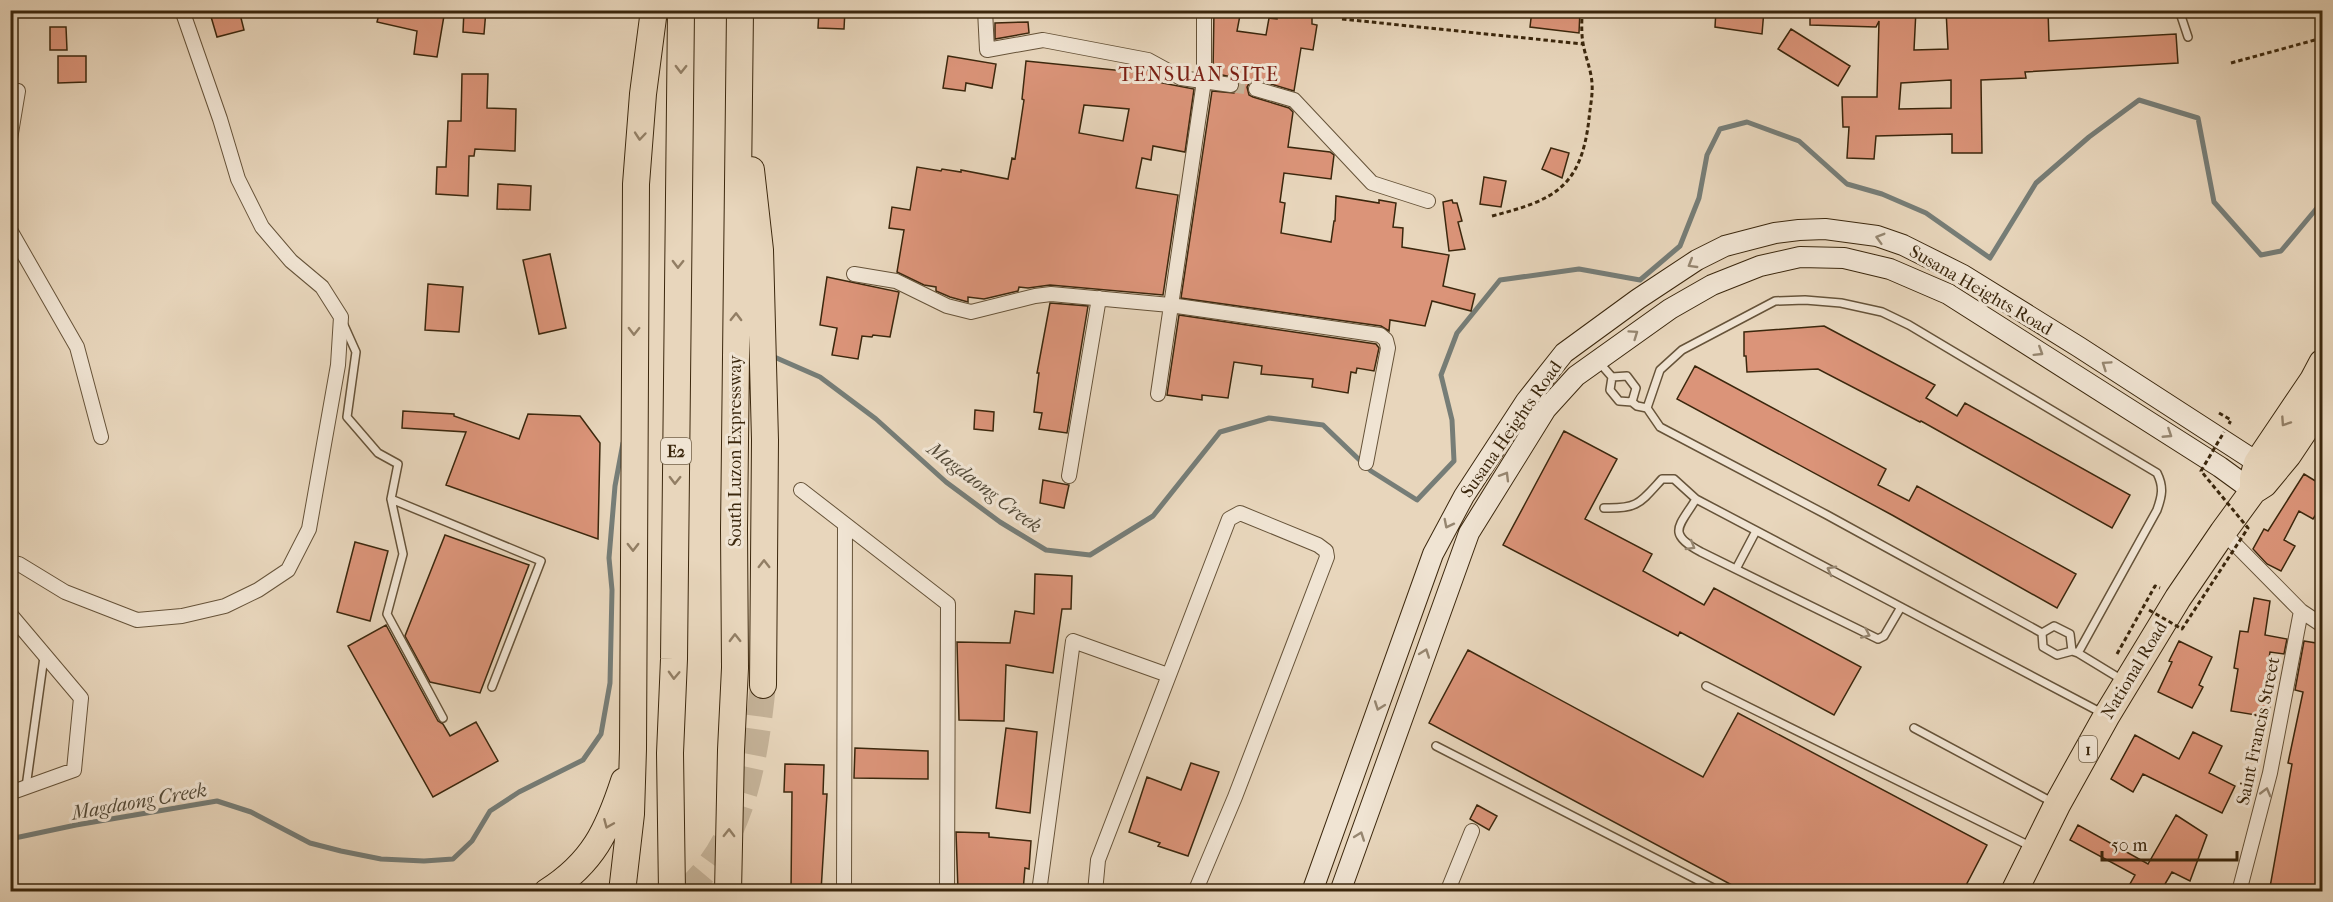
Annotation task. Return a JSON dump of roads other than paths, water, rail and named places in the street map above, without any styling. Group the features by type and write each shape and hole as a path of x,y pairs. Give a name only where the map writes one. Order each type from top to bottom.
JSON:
{"highway":[{"path":"622,891 631,814 633,749 636,184 643,94 654,10"},
{"name":"E2","path":"672,891 670,753 674,659 681,10"},
{"name":"South Luzon Expressway","path":"728,891 735,668 734,530 740,10"},
{"path":"738,69 760,250 765,440 763,685"},
{"name":"National Road","path":"2014,891 2034,848 2107,715 2117,677 2174,604 2253,491 2253,478 2265,468 2322,363"},
{"path":"2265,468 2288,455 2322,404"},
{"path":"548,891 572,873 597,846 614,810 633,749"}],"main road":[{"name":"Susana Heights Road","path":"1312,891 1433,554 1464,496 1526,401 1564,353 1638,298 1725,246 1775,233 1816,230 1850,231 1877,236 1903,245 1963,275 2265,468"},
{"name":"Susana Heights Road","path":"1340,891 1469,533 1546,409 1576,376 1598,360 1690,296 1735,274 1779,260 1800,257 1844,258 1890,269 1948,294 2212,462 2253,491"}],"street":[{"path":"10,562 19,564 65,592 137,620 182,616 225,606 258,590 288,570 309,529 336,375 341,317 322,287 291,261 262,227 238,179 182,10"},
{"path":"985,10 987,50 1043,40 1148,60 1181,78 1231,85"},
{"path":"1158,394 1204,81 1204,10"},
{"path":"1256,89 1294,100 1372,183 1428,201"},
{"path":"10,139 18,91"},
{"path":"10,230 77,347 101,437"},
{"path":"854,274 896,281 947,306 971,312 1051,294 1170,305 1380,335 1386,340 1388,348 1366,463"},
{"path":"1069,477 1099,298"},
{"path":"801,490 948,604 947,891"},
{"path":"1095,891 1098,860 1168,675 1229,519 1240,513 1318,545 1326,551 1327,557 1195,891"},
{"path":"844,891 845,526"},
{"path":"2223,532 2301,611 2322,625"},
{"name":"Saint Francis Street","path":"2243,891 2270,773 2301,611"},
{"path":"10,614 81,698 74,770 10,793"},
{"path":"1039,891 1073,641 1168,675"},
{"path":"1450,891 1448,890 1472,831"}],"lane":[{"path":"2179,10 2188,37"},
{"path":"1647,408 1660,370 1682,350 1776,301 1805,300 1841,303 1882,312 1909,325 2157,473 2162,483 2162,496 2157,510 2075,652"},
{"path":"341,317 356,352 347,417 378,453 398,464 391,499 403,554 387,614 443,718"},
{"path":"1598,360 1612,377 1610,390 1619,401 1632,402 1637,406 1647,408 1660,427 1827,515 2042,633"},
{"path":"1612,377 1627,376 1636,388 1632,402"},
{"path":"1604,508 1625,509 1640,503 1662,479 1674,479 1696,499 2107,715"},
{"path":"391,499 541,561 492,687"},
{"path":"1696,499 1680,524 1678,533 1681,540 1736,569 1878,639 1884,636 1901,607"},
{"path":"1736,569 1756,531"},
{"path":"2042,633 2054,626 2070,634 2075,652"},
{"path":"2042,633 2043,647 2057,655 2075,652 2117,677"},
{"path":"26,787 44,657"},
{"path":"1706,686 2034,848"},
{"path":"1914,728 2057,805"},
{"path":"1436,746 1721,891"}],"waterway":[{"name":"Magdaong Creek","path":"772,356 820,377 876,419 946,482 1000,522 1046,550 1090,555 1153,516 1220,432 1269,418 1323,425 1371,471 1417,500 1454,461 1452,420 1441,375 1457,333 1500,280 1579,269 1640,280 1680,246 1699,198 1707,155 1720,129 1747,122 1799,141 1847,184 1882,194 1926,213 1990,258 2036,183 2089,137 2139,100 2198,118 2214,202 2261,255 2281,251 2322,202"},
{"name":"Magdaong Creek","path":"10,839 76,825 217,801 251,812 310,843 341,851 381,859 424,861 453,859 472,841 490,811 519,792 583,760 601,734 610,683 612,590 609,558 615,486 623,443"}],"tunnel":[{"path":"1231,85 1256,89"},
{"path":"685,892 705,871 721,848 743,797 756,741 763,685"}],"district":[{"name":"TENSUAN SITE","path":"1199,74"}]}
